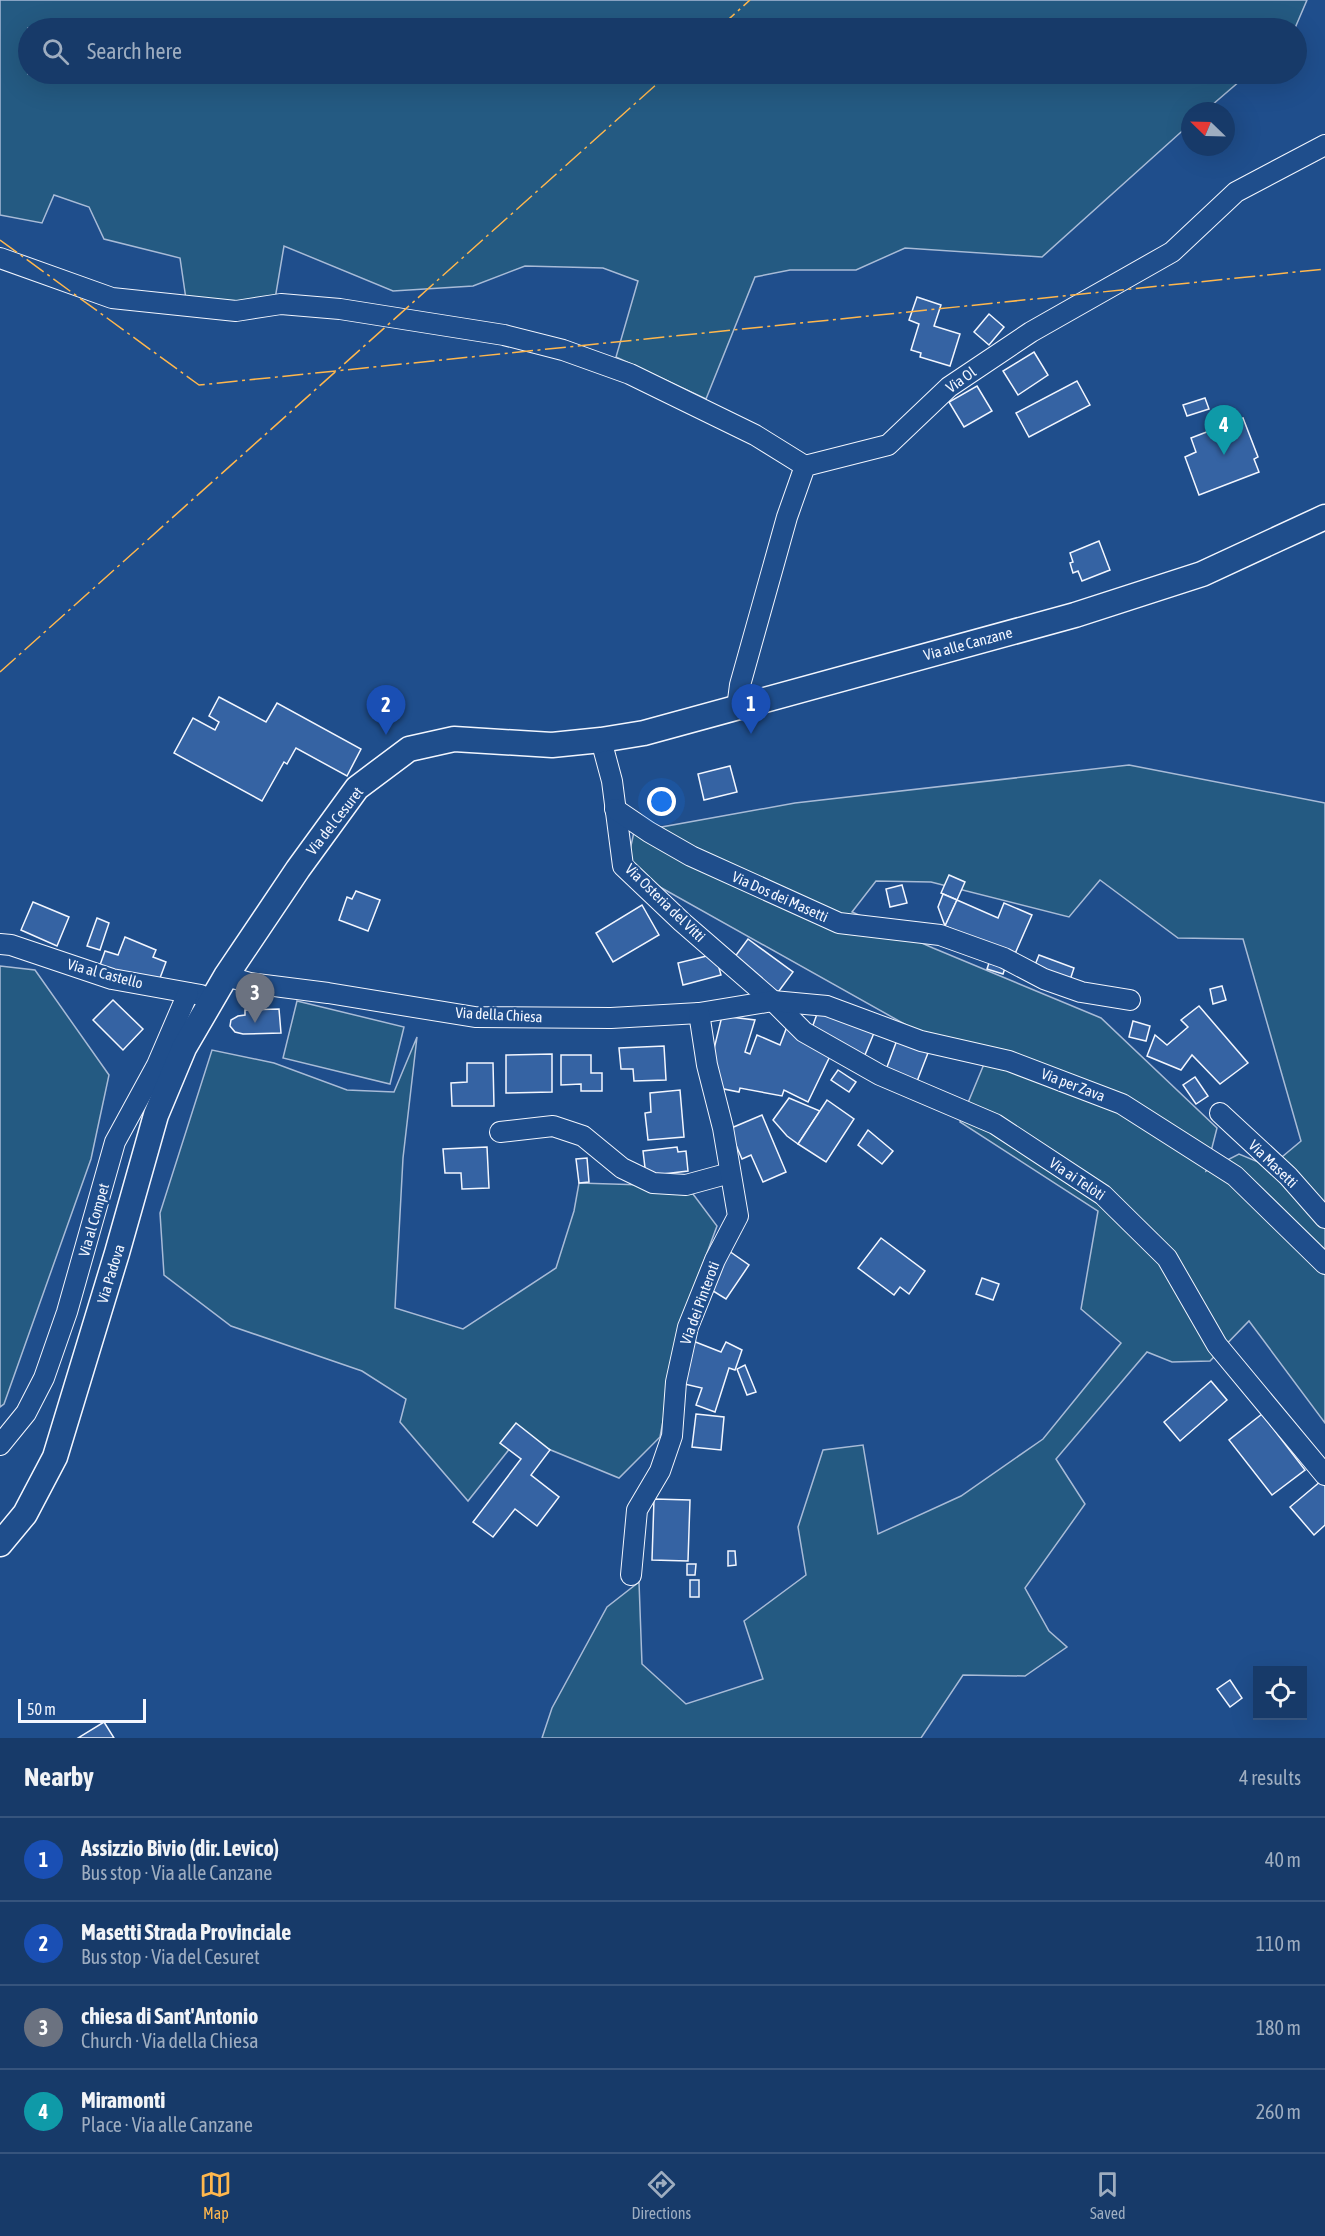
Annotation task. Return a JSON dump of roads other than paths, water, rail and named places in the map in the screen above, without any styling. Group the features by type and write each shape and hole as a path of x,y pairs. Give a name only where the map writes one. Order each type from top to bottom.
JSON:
{"main road":[{"name":"Via alle Canzane","path":"601,740 644,733 1096,608 1202,574 1325,517"},
{"name":"Via del Cesuret","path":"212,998 298,869 357,788 409,749 454,739 552,745 601,740"},
{"name":"Via Padova","path":"0,1544 25,1514 55,1457 156,1115 184,1048 212,998"}],"street":[{"name":"Via Ol","path":"805,466 888,445 949,387 1031,332 1172,252 1236,192 1325,146"},
{"path":"0,258 112,298 236,310 281,304 340,309 504,335 563,350 630,374 755,435 805,466 749,651 740,685 737,708"},
{"name":"Via Osteria del Vitti","path":"601,740 612,781 623,866 690,929 773,1001"},
{"name":"Via Dos dei Masetti","path":"615,809 691,856 840,923 940,935 1004,958 1044,979 1081,992 1130,1000"},
{"name":"Via al Castello","path":"0,944 10,945 112,979 212,998"},
{"name":"Via della Chiesa","path":"226,976 250,984 328,993 475,1017 611,1018 699,1013 773,1001"},
{"name":"Via al Compet","path":"0,1444 26,1413 44,1378 68,1312 115,1142 157,1065 188,993"},
{"name":"Via per Zava","path":"773,1001 827,1006 921,1041 1009,1061 1122,1104 1235,1176 1325,1264"},
{"name":"Via ai Telòti","path":"773,1001 804,1032 880,1075 995,1124 1103,1195 1167,1258 1217,1345 1325,1475"},
{"name":"Via dei Pinteroti","path":"631,1575 637,1510 660,1471 672,1436 676,1382 688,1327 715,1260 738,1216 723,1128 707,1065 699,1013"},
{"name":"Via Masetti","path":"1220,1113 1288,1176 1325,1218"},
{"path":"500,1132 553,1126 583,1136 622,1168 653,1183 686,1185 730,1173"}],"place":[{"name":"Miramonti","path":"1224,455"},
{"name":"Assizzio Bivio (dir. Levico)","path":"751,734"},
{"name":"Masetti Strada Provinciale","path":"386,735"},
{"name":"chiesa di Sant'Antonio","path":"255,1023"}]}
